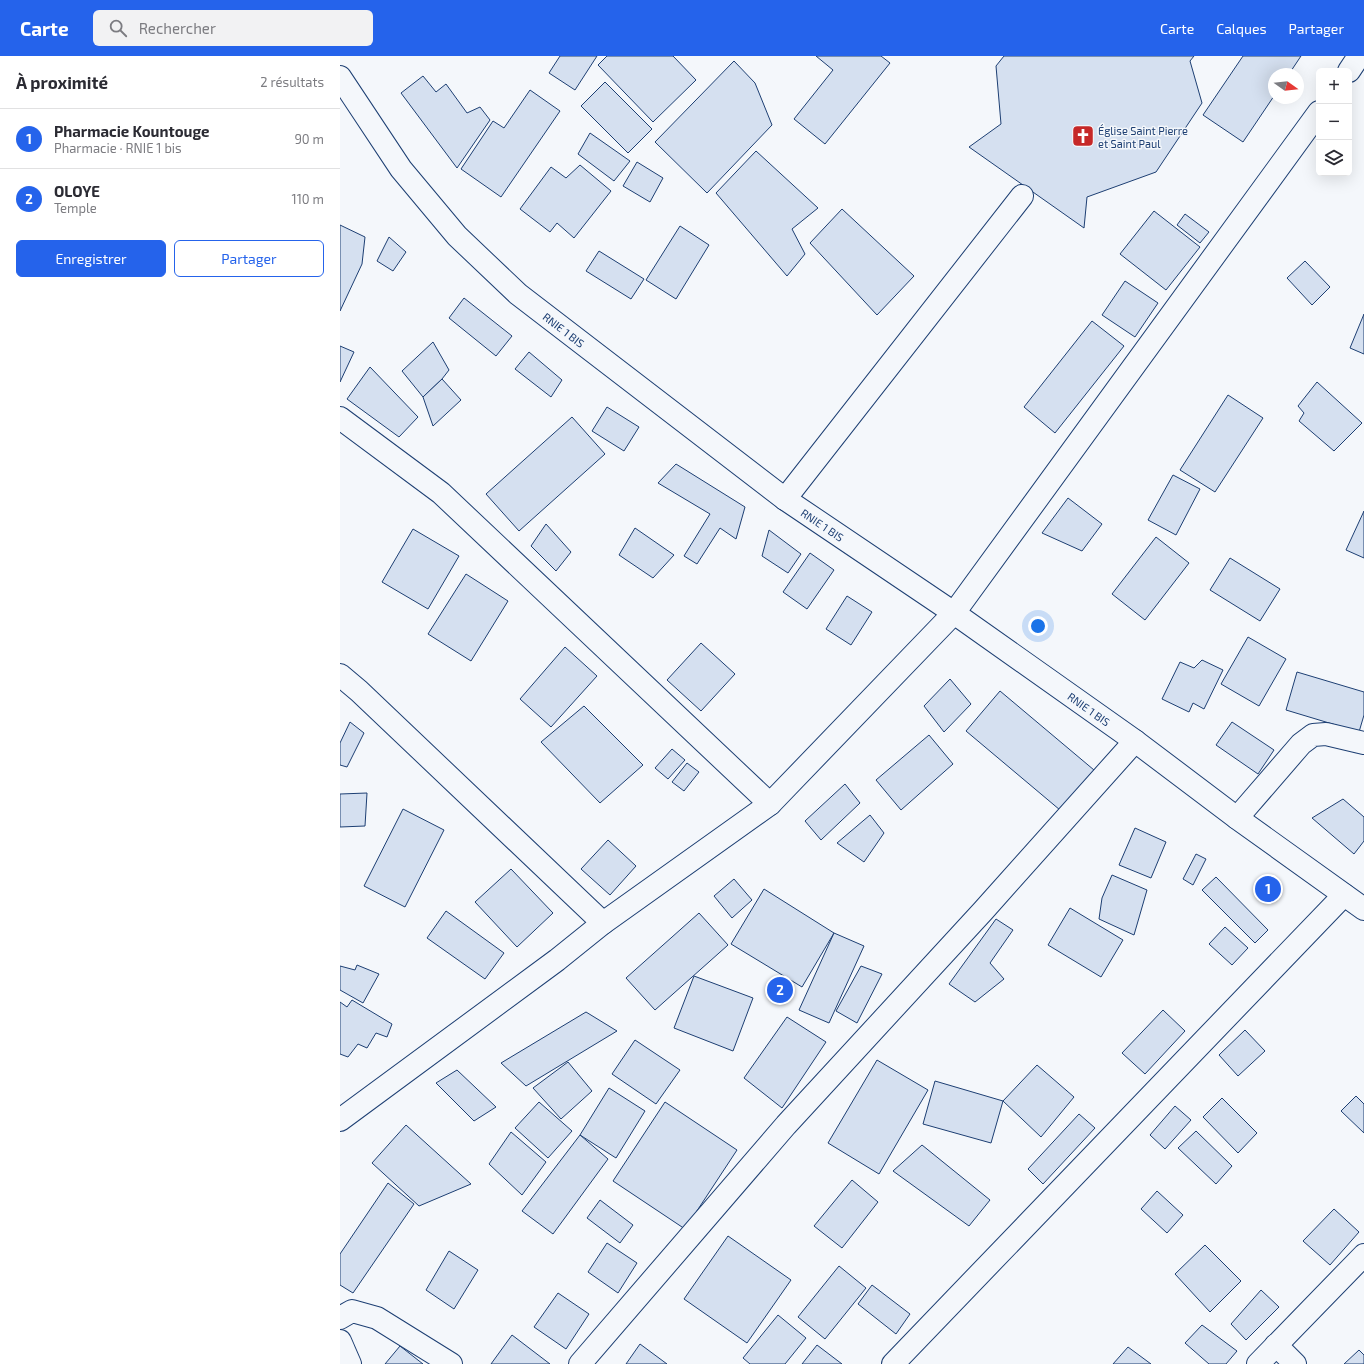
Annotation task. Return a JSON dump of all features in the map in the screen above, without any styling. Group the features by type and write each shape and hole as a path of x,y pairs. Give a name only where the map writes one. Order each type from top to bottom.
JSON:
{"street":[{"path":"1350,68 1359,56"},
{"name":"RNIE 1 BIS","path":"340,77 401,169 457,236 518,294 785,498 954,613 1135,741 1237,818 1364,909"},
{"path":"340,1120 557,960 603,923 770,804 954,613 1316,116"},
{"path":"785,498 1022,196"},
{"path":"340,418 441,493 770,804"},
{"path":"340,675 359,691 603,923"},
{"path":"1237,818 1301,744 1313,735 1326,734 1364,743"},
{"path":"580,1364 786,1125 988,906 1135,741"},
{"path":"893,1364 1344,895"},
{"path":"1258,1364 1364,1255"},
{"path":"340,1318 352,1311 377,1318 451,1364"},
{"path":"1276,1345 1295,1364"}],"building":[{"path":"560,56 597,56 575,90 549,73"},
{"path":"607,56 673,56 696,80 653,122 598,65"},
{"path":"816,56 881,56 890,63 825,144 794,119 833,70"},
{"name":"Église Saint Pierre et Saint Paul","path":"1004,56 1194,56 1190,61 1202,103 1156,172 1087,197 1084,228 969,147 1001,124 996,66"},
{"path":"1243,56 1301,56 1293,68 1268,68 1269,104 1243,142 1203,115"},
{"path":"734,61 755,83 772,125 707,193 655,142"},
{"path":"423,76 436,92 446,84 467,113 480,107 490,120 457,168 401,93"},
{"path":"605,82 652,129 628,153 581,106"},
{"path":"530,90 560,111 501,197 461,169 493,121 504,128"},
{"path":"590,133 630,161 614,181 578,154"},
{"path":"756,151 818,208 792,229 805,254 787,276 716,193"},
{"path":"637,162 663,178 650,202 623,186"},
{"path":"580,165 611,191 574,238 557,223 550,232 520,209 551,167 566,178"},
{"path":"842,209 914,276 877,315 810,243"},
{"path":"1154,211 1200,247 1166,290 1120,254"},
{"path":"1185,214 1209,232 1200,243 1177,225"},
{"path":"340,225 365,237 362,264 340,311"},
{"path":"680,226 709,245 676,299 646,280"},
{"path":"389,237 406,252 393,271 377,261"},
{"path":"599,251 644,279 631,299 586,271"},
{"path":"1305,261 1330,287 1312,305 1287,278"},
{"path":"1125,281 1158,303 1135,337 1102,315"},
{"path":"464,298 512,336 496,356 449,318"},
{"path":"1364,314 1364,354 1350,348"},
{"path":"1092,321 1124,346 1055,433 1024,407"},
{"path":"433,342 449,370 442,379 423,397 402,371"},
{"path":"340,346 354,352 340,382"},
{"path":"529,352 562,380 551,397 515,369"},
{"path":"370,367 418,417 399,437 347,399"},
{"path":"442,379 461,400 433,426 423,397"},
{"path":"1317,382 1362,423 1334,451 1299,421 1304,413 1298,406"},
{"path":"1228,395 1263,418 1215,492 1180,470"},
{"path":"607,407 639,427 624,451 592,431"},
{"path":"572,417 605,454 519,531 486,494"},
{"path":"676,464 745,507 736,539 720,528 697,564 684,556 710,514 658,483"},
{"path":"1173,475 1200,489 1176,535 1148,520"},
{"path":"1068,498 1102,524 1082,551 1042,533"},
{"path":"1364,511 1364,558 1346,550"},
{"path":"546,524 571,552 556,571 531,546"},
{"path":"635,528 674,555 653,578 619,555"},
{"path":"413,529 459,556 428,609 382,582"},
{"path":"769,530 801,554 788,573 762,556"},
{"path":"1156,537 1189,563 1145,620 1112,594"},
{"path":"810,553 834,570 807,609 783,592"},
{"path":"1230,558 1280,589 1260,621 1210,590"},
{"path":"466,574 508,601 471,661 428,634"},
{"path":"847,596 872,612 851,645 826,629"},
{"path":"1248,637 1286,659 1259,706 1221,684"},
{"path":"701,643 735,674 701,711 667,680"},
{"path":"565,647 597,676 551,727 520,699"},
{"path":"1202,660 1223,670 1204,709 1193,703 1189,712 1162,699 1180,662 1194,668"},
{"path":"1297,672 1364,692 1364,715 1359,732 1286,710"},
{"path":"950,679 971,704 944,732 924,706"},
{"path":"1000,691 1094,770 1060,810 966,731"},
{"path":"584,706 643,765 600,803 541,742"},
{"path":"350,722 364,733 347,767 340,765 340,743"},
{"path":"1232,722 1274,750 1258,774 1216,745"},
{"path":"929,735 953,764 901,810 876,780"},
{"path":"672,749 685,760 668,779 655,768"},
{"path":"687,763 699,772 684,791 672,782"},
{"path":"845,784 860,803 821,840 805,821"},
{"path":"367,793 365,826 340,827 340,794"},
{"path":"1343,799 1364,817 1364,841 1354,854 1312,818"},
{"path":"403,809 444,830 405,907 364,886"},
{"path":"870,815 884,833 864,862 837,843"},
{"path":"1135,828 1166,842 1151,878 1119,865"},
{"path":"608,840 636,866 610,895 581,869"},
{"path":"1196,854 1206,859 1193,885 1183,879"},
{"path":"511,869 553,913 517,947 475,902"},
{"path":"1112,875 1147,890 1134,935 1099,919 1102,898"},
{"path":"1216,877 1268,930 1255,943 1202,890"},
{"path":"734,879 752,900 732,918 714,896"},
{"path":"764,889 834,933 802,987 731,944"},
{"path":"1070,908 1123,940 1101,977 1048,945"},
{"path":"446,911 504,953 485,979 427,938"},
{"path":"699,913 728,945 655,1010 626,978"},
{"path":"996,919 1013,930 990,963 1004,979 975,1002 949,984"},
{"path":"1225,927 1248,948 1232,965 1209,944"},
{"path":"834,933 864,946 829,1023 799,1010"},
{"path":"357,965 379,974 363,1003 340,990 340,966 355,970"},
{"path":"861,966 882,974 857,1023 836,1011"},
{"path":"694,976 753,998 733,1051 674,1028"},
{"path":"352,1000 392,1024 387,1037 376,1033 367,1048 358,1044 348,1057 340,1054 340,1002 347,1007"},
{"path":"1163,1010 1185,1031 1145,1074 1122,1053"},
{"path":"586,1012 617,1031 526,1086 501,1063"},
{"path":"787,1017 826,1042 782,1108 744,1078"},
{"path":"1245,1030 1265,1051 1238,1076 1219,1055"},
{"path":"635,1040 680,1070 656,1104 612,1074"},
{"path":"877,1060 928,1090 879,1174 828,1143"},
{"path":"568,1062 592,1091 561,1119 533,1088"},
{"path":"1037,1065 1074,1097 1041,1137 1003,1101"},
{"path":"457,1070 496,1107 474,1121 436,1083"},
{"path":"935,1081 1003,1101 991,1143 923,1124"},
{"path":"609,1088 645,1111 616,1158 580,1135"},
{"path":"1356,1096 1364,1104 1364,1133 1341,1111"},
{"path":"1222,1098 1257,1133 1238,1153 1203,1117"},
{"path":"539,1102 572,1131 548,1158 515,1128"},
{"path":"665,1102 737,1150 685,1229 613,1181"},
{"path":"1175,1106 1191,1120 1165,1149 1150,1135"},
{"path":"1079,1114 1095,1128 1043,1184 1028,1169"},
{"path":"406,1125 471,1184 419,1206 372,1163"},
{"path":"1196,1131 1232,1166 1216,1184 1178,1148"},
{"path":"511,1132 546,1162 522,1195 489,1164"},
{"path":"580,1135 608,1159 553,1234 522,1211"},
{"path":"922,1145 990,1200 969,1226 893,1171"},
{"path":"852,1180 878,1202 842,1248 814,1226"},
{"path":"388,1183 414,1204 353,1293 340,1285 340,1254"},
{"path":"1157,1191 1183,1215 1167,1233 1141,1209"},
{"path":"600,1200 633,1225 620,1243 587,1218"},
{"path":"1334,1209 1359,1232 1330,1265 1303,1241"},
{"path":"728,1236 791,1280 747,1343 684,1299"},
{"path":"607,1243 637,1263 618,1293 588,1272"},
{"path":"1205,1245 1241,1281 1210,1312 1175,1274"},
{"path":"449,1251 478,1270 454,1309 426,1290"},
{"path":"839,1266 866,1288 825,1339 798,1317"},
{"path":"872,1285 910,1314 896,1334 858,1304"},
{"path":"1261,1290 1279,1307 1246,1340 1231,1324"},
{"path":"558,1293 589,1314 566,1349 534,1327"},
{"path":"778,1315 806,1338 785,1364 750,1364 743,1358"},
{"path":"1202,1325 1237,1351 1226,1364 1209,1364 1185,1343"},
{"path":"512,1335 550,1364 491,1364"},
{"path":"640,1344 667,1364 626,1364"},
{"path":"817,1345 842,1364 802,1364"},
{"path":"400,1346 423,1364 385,1364"},
{"path":"1128,1347 1151,1364 1113,1364"},
{"path":"1359,1350 1364,1355 1364,1364 1344,1364"}],"place":[{"name":"Église Saint Pierre et Saint Paul","path":"1083,136"},
{"name":"Pharmacie Kountouge","path":"1268,889"},
{"name":"OLOYE","path":"780,990"}]}
